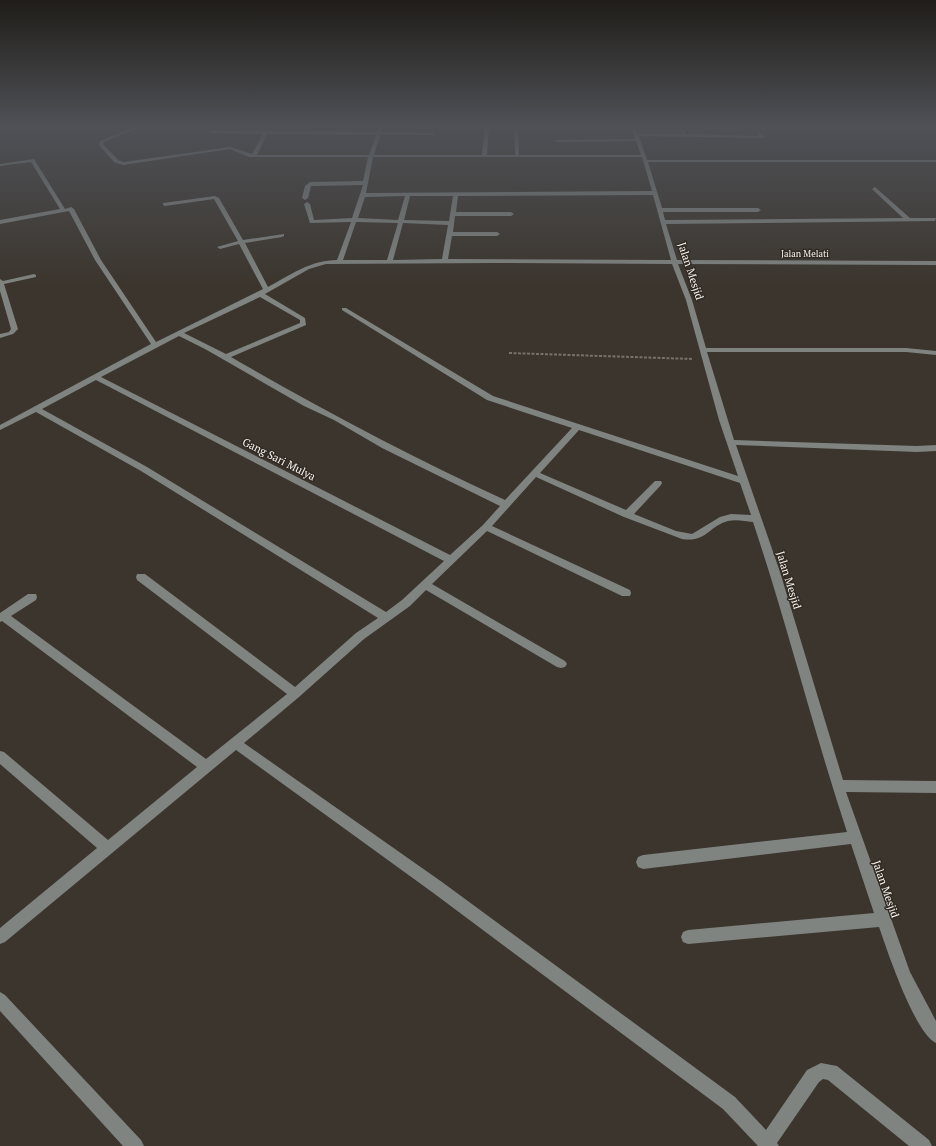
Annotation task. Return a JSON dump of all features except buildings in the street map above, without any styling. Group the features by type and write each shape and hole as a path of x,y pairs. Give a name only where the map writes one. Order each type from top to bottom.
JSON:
{"street":[{"path":"44,179 63,210"},
{"path":"340,261 363,195 365,179"},
{"name":"Jalan Mesjid","path":"651,179 675,262 689,300 704,355 731,442 775,572 838,786 855,837 904,976 936,1035"},
{"path":"364,183 310,184 308,186 306,201 312,223 355,220 451,223"},
{"path":"875,189 908,219"},
{"path":"363,195 655,193"},
{"path":"445,261 456,194"},
{"path":"390,261 408,195"},
{"path":"164,204 211,197 216,198 267,290"},
{"path":"0,222 71,208 98,260 155,345"},
{"path":"660,210 758,210"},
{"path":"453,214 511,214"},
{"path":"664,222 935,219"},
{"path":"450,234 497,234"},
{"path":"220,247 282,235"},
{"name":"Jalan Melati","path":"0,428 178,333 260,294 316,265 340,261 936,263"},
{"path":"0,336 11,333 15,329 0,283 34,276"},
{"path":"226,357 304,324 303,319 260,294"},
{"path":"344,309 490,398 744,481"},
{"path":"178,333 208,347 393,450 507,505"},
{"path":"704,355 906,350 936,353"},
{"name":"Gang Sari Mulya","path":"96,377 451,560"},
{"path":"37,409 144,469 385,617"},
{"path":"0,937 295,694 360,636 406,603 486,527 536,474 577,427"},
{"path":"731,442 917,449 936,448"},
{"path":"536,474 627,515 684,536 695,537 713,523 724,518 731,517 757,519"},
{"path":"627,515 658,483"},
{"path":"486,527 626,594"},
{"path":"141,577 295,694"},
{"path":"425,585 561,664"},
{"path":"32,597 1,617 207,767"},
{"path":"235,744 437,887 729,1103 769,1144 813,1076 821,1071 831,1072 923,1146"},
{"path":"0,756 108,848"},
{"path":"838,786 936,787"},
{"path":"643,862 855,837"},
{"path":"688,937 883,919"},
{"path":"0,1000 129,1144"}],"path":[{"path":"509,353 704,355"}]}
